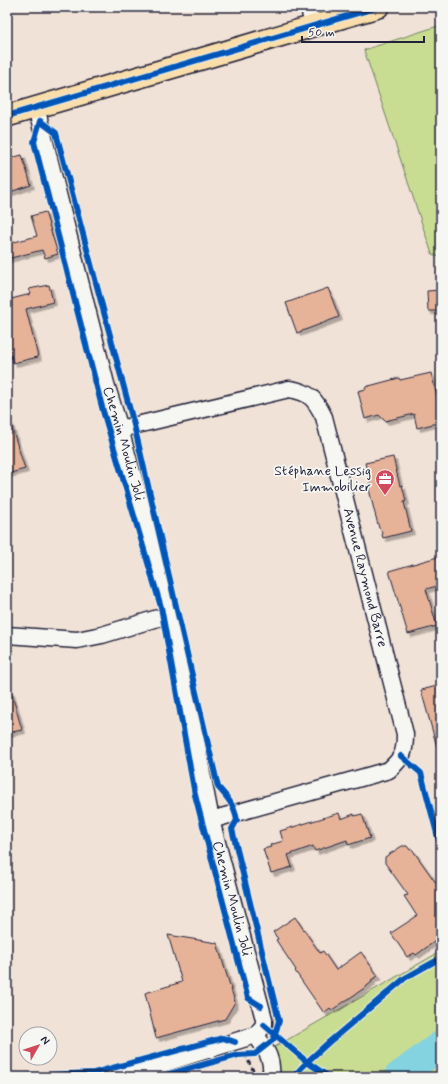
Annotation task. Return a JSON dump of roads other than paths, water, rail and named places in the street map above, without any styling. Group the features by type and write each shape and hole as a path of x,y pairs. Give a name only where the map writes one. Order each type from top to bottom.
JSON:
{"main road":[{"path":"7,116 311,16 378,7"}],"street":[{"name":"Chemin Moulin Joli","path":"36,107 106,384 120,429 171,614 211,820 264,1018 260,1041"},
{"name":"Avenue Raymond Barre","path":"120,429 289,389 301,391 310,396 318,405 326,424 405,734 405,748 400,760 389,770 211,820"},
{"path":"7,635 77,640 102,635 171,614"},
{"path":"119,1077 260,1041 271,1059 272,1066 271,1075 262,1075"}],"waterway":[{"path":"398,1077 441,1045"}],"place":[{"name":"Stéphane Lessig Immobilier","path":"385,496"}]}
